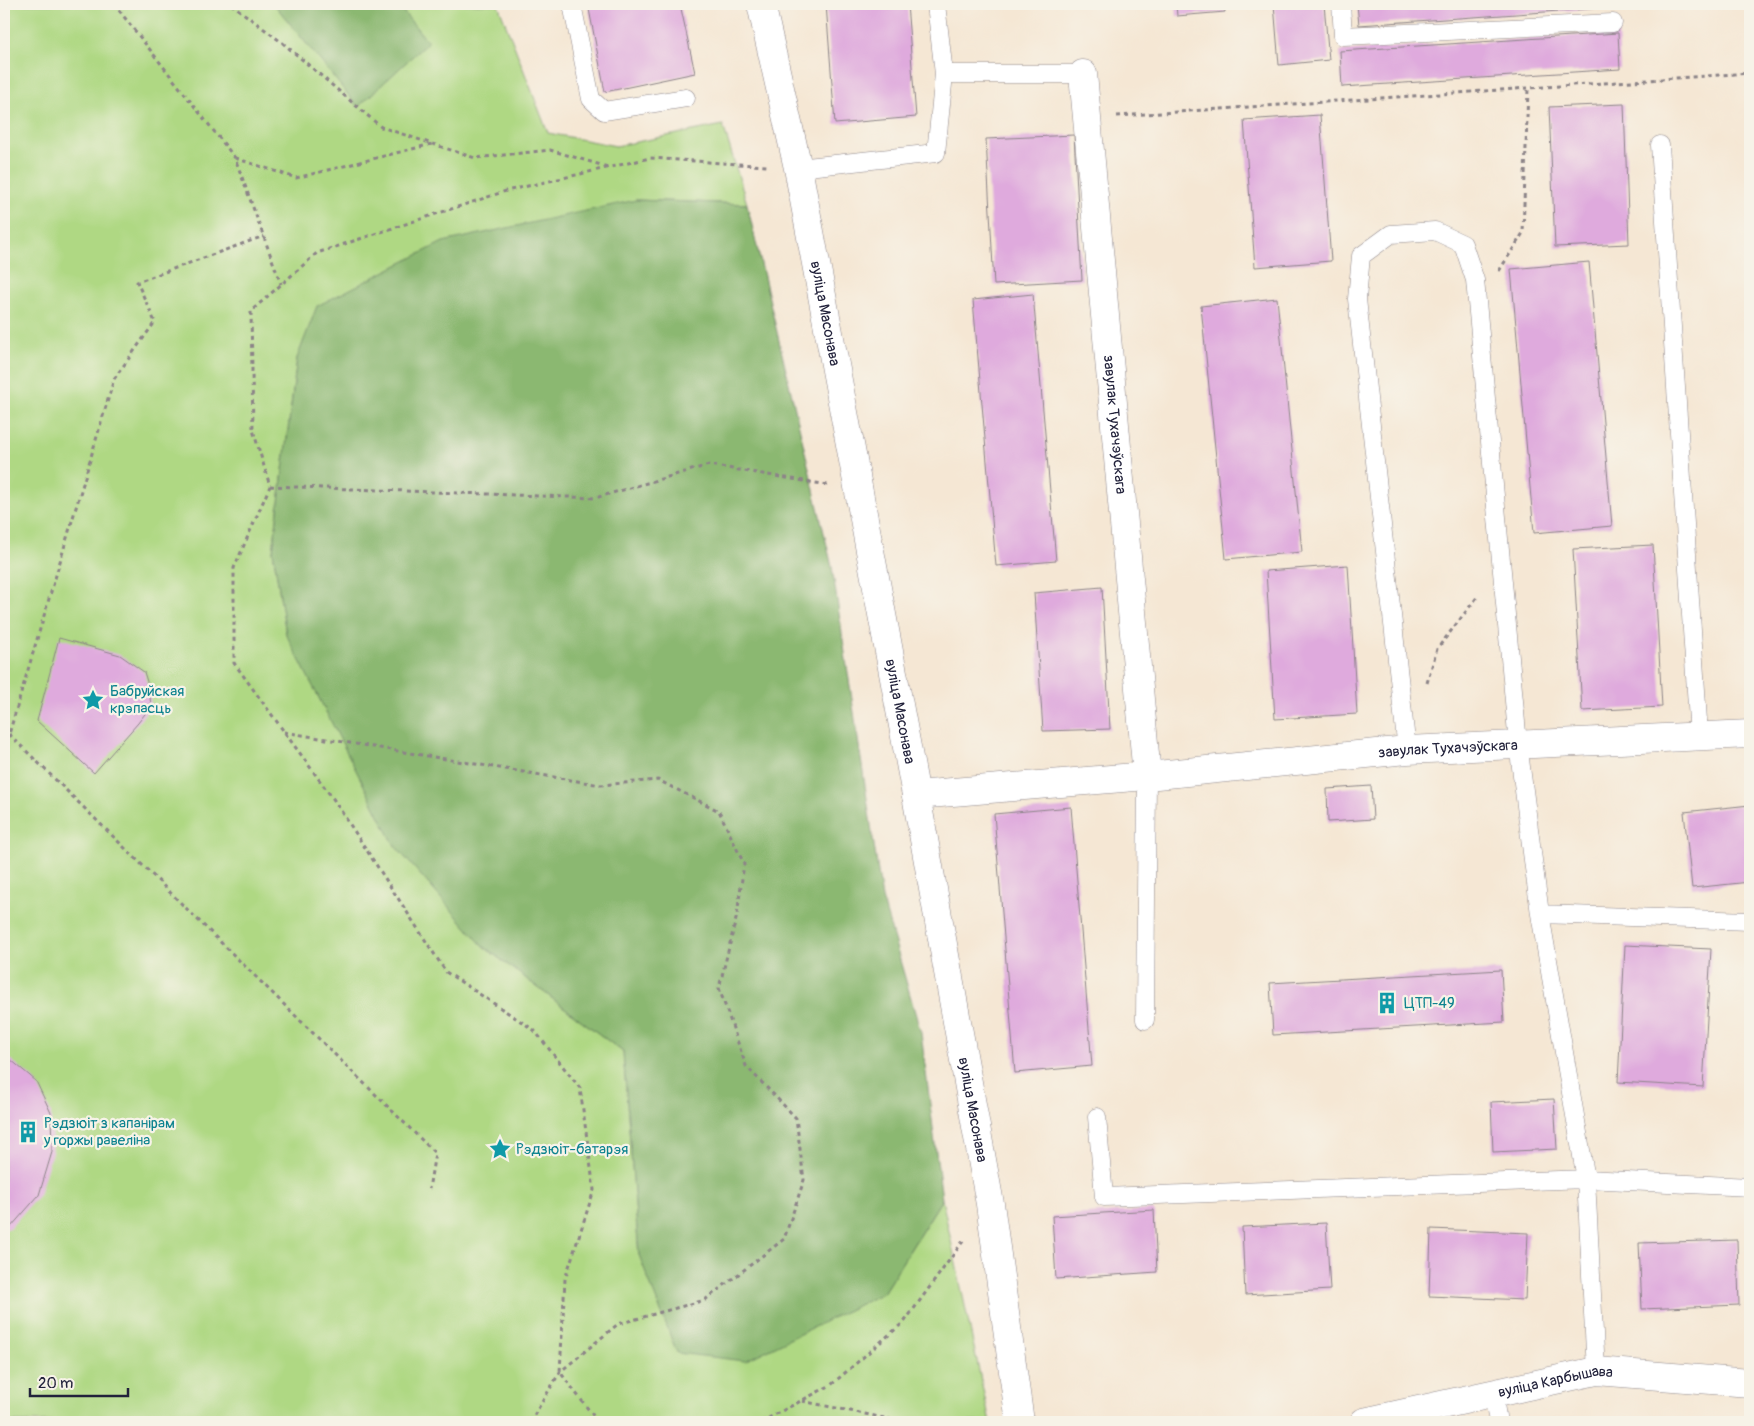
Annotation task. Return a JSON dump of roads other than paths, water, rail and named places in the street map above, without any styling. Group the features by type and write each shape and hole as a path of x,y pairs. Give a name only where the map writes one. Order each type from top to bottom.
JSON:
{"street":[{"name":"вуліца Масонава","path":"761,4 798,168 916,795 990,1204 1020,1422"},
{"name":"завулак Тухачэўскага","path":"1083,74 1146,776"},
{"name":"завулак Тухачэўскага","path":"916,795 1146,776 1406,750 1750,734"},
{"name":"вуліца Карбышава","path":"1364,1422 1596,1372 1750,1383"}],"lane":[{"path":"572,4 591,99 604,110 686,98"},
{"path":"798,168 936,153 944,74 936,4"},
{"path":"1341,4 1343,36 1613,23"},
{"path":"944,74 1083,74"},
{"path":"1660,145 1699,736"},
{"path":"1406,750 1356,299 1361,256 1391,234 1435,231 1463,244 1475,280 1518,744 1540,914 1586,1179 1596,1372"},
{"path":"1145,1020 1146,776"},
{"path":"1540,914 1750,920"},
{"path":"1097,1117 1104,1197 1586,1179 1750,1187"},
{"path":"1493,1393 1498,1422"}],"place":[{"name":"Бабруйская крэпасць","path":"93,700"},
{"name":"ЦТП-49","path":"1387,1003"},
{"name":"Рэдзюіт з капанірам у горжы равеліна","path":"28,1132"},
{"name":"Рэдзюіт-батарэя","path":"500,1149"}]}
